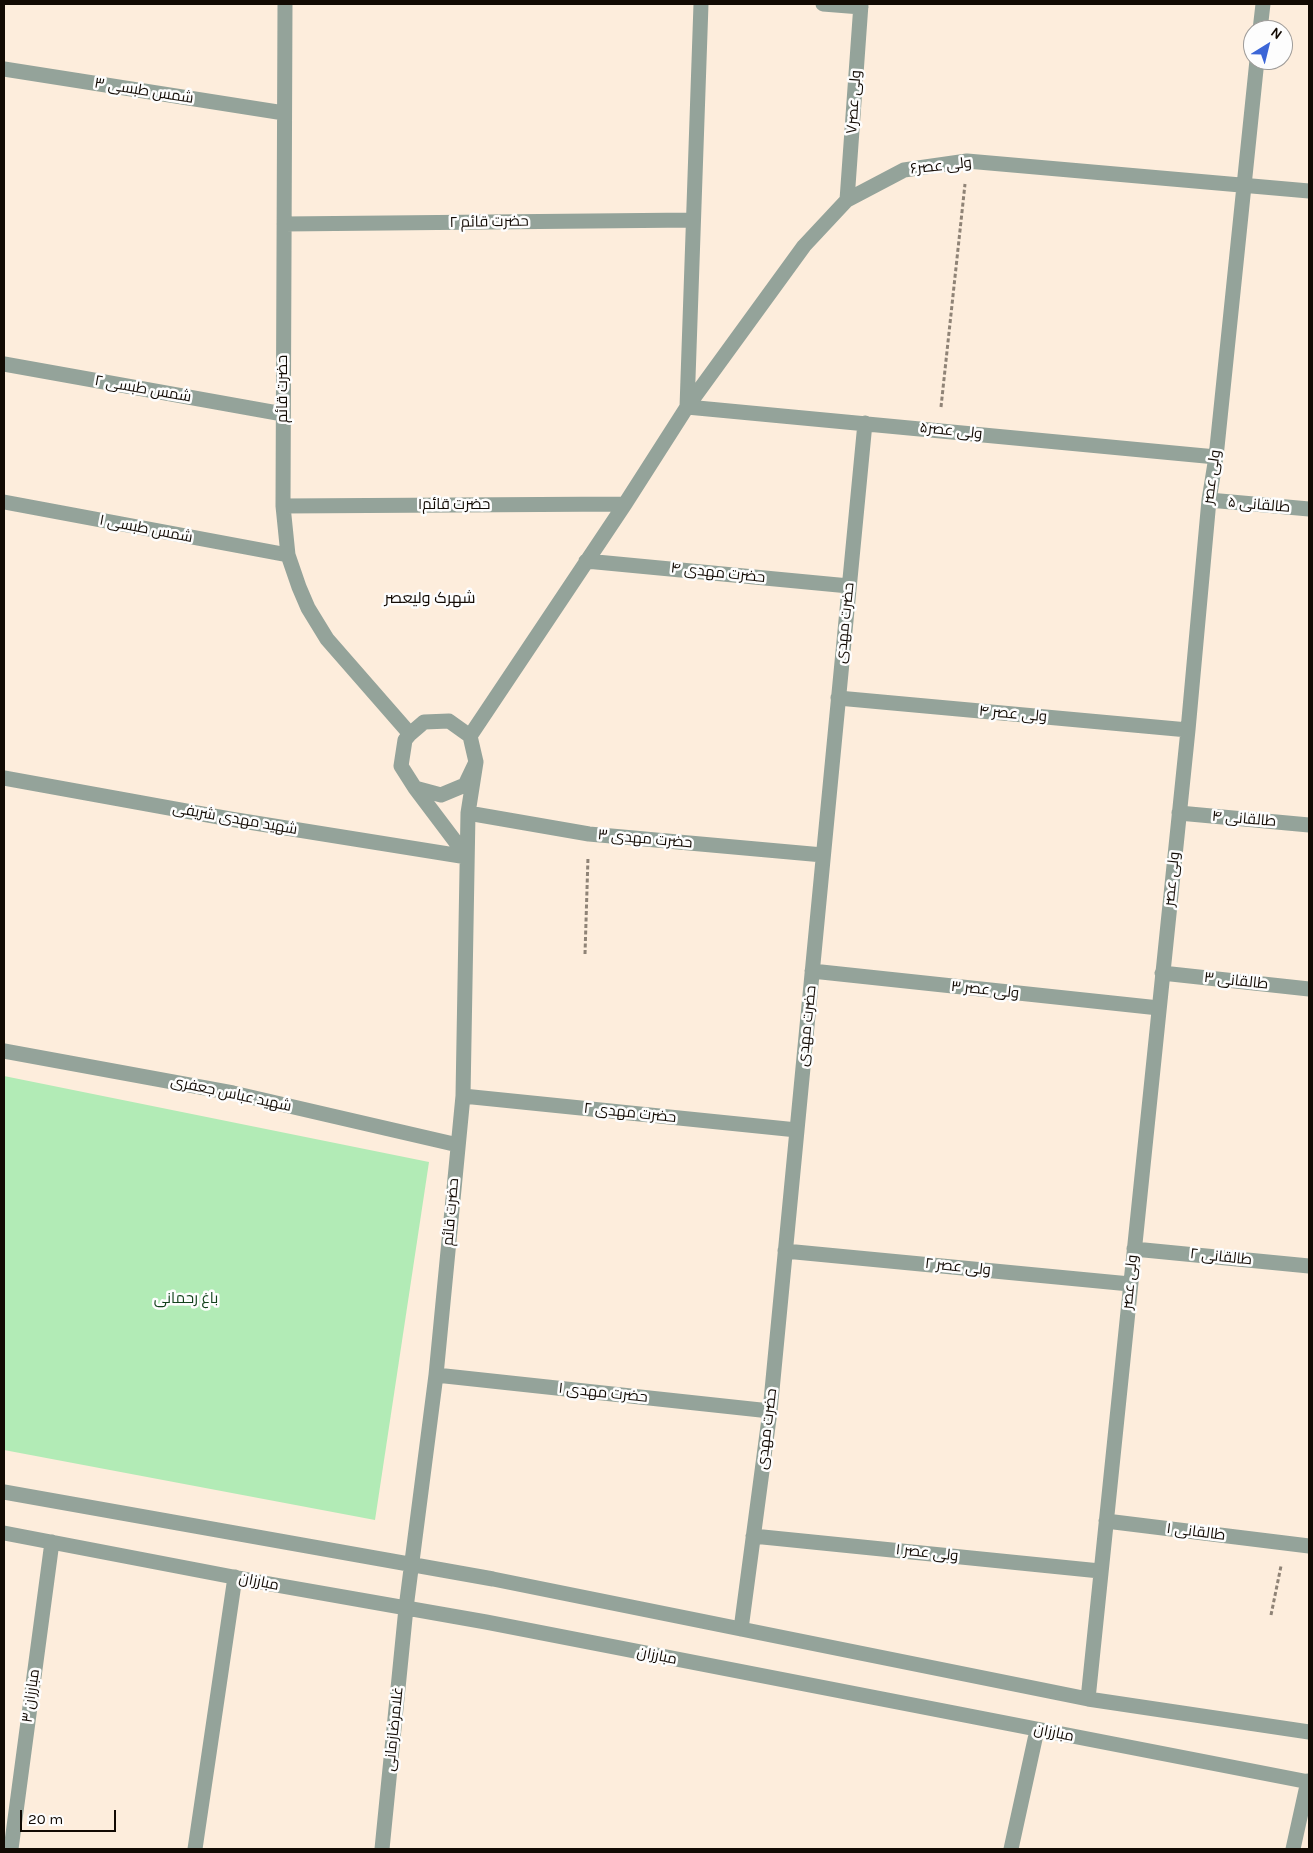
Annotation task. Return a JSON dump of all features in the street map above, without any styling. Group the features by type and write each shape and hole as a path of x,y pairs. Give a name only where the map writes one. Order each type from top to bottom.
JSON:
{"street":[{"name":"حضرت قائم","path":"285,4 283,506 288,555 308,608 327,639 410,734"},
{"path":"470,736 626,504 687,407 701,4"},
{"path":"823,4 861,5"},
{"path":"1261,20 1263,4"},
{"name":"ولی عصر۷","path":"847,200 861,5"},
{"name":"شمس طبسی ۳","path":"4,69 284,113"},
{"name":"ولی عصر","path":"1088,1699 1188,730 1209,500 1216,457 1256,70"},
{"name":"ولی عصر۶","path":"687,407 804,246 847,200 904,170 967,161 1309,191"},
{"name":"حضرت قائم ۲","path":"284,224 693,220"},
{"name":"شمس طبسی ۲","path":"4,364 283,414"},
{"name":"ولی عصر۵","path":"687,407 1216,457"},
{"name":"حضرت مهدی","path":"740,1628 770,1411 864,423"},
{"name":"طالقانی ۵","path":"1209,500 1309,509"},
{"name":"شمس طبسی ۱","path":"4,502 288,555"},
{"name":"حضرت قائم۱","path":"283,506 626,504"},
{"name":"حضرت مهدی ۴","path":"586,561 849,586"},
{"name":"ولی عصر ۴","path":"838,698 1188,730"},
{"path":"415,788 441,795 465,785 476,762 470,736 449,720 424,722 410,734 405,740 401,766 415,788 467,857"},
{"name":"حضرت قائم","path":"412,1565 436,1375 462,1096 468,813 476,762"},
{"name":"شهید مهدی شریفی","path":"4,778 230,819 467,857"},
{"name":"حضرت مهدی ۳","path":"468,813 589,834 823,855"},
{"name":"طالقانی ۴","path":"1179,813 1309,825"},
{"name":"ولی عصر ۳","path":"812,972 1159,1008"},
{"name":"طالقانی ۳","path":"1162,973 1309,988"},
{"name":"شهید عباس جعفری","path":"4,1051 233,1093 458,1145"},
{"name":"حضرت مهدی ۲","path":"462,1096 796,1130"},
{"name":"طالقانی ۲","path":"1134,1248 1309,1266"},
{"name":"ولی عصر ۲","path":"785,1250 1130,1284"},
{"name":"حضرت مهدی ۱","path":"436,1375 770,1411"},
{"path":"4,1492 493,1579 1088,1699 1309,1732"},
{"name":"طالقانی ۱","path":"1106,1521 1309,1546"},
{"name":"مبارزان","path":"4,1533 1309,1781"},
{"name":"ولی عصر ۱","path":"753,1536 1100,1571"},
{"name":"مبارزان ۳","path":"11,1849 52,1542"},
{"name":"غلامرضازمانی","path":"382,1849 412,1565"},
{"path":"195,1849 234,1577"},
{"path":"1011,1849 1036,1730"},
{"path":"1293,1849 1309,1781"}],"path":[{"path":"939,430 967,161"},
{"path":"585,954 589,834"},
{"path":"1271,1615 1286,1544"}],"green space":[{"name":"باغ رحمانی","path":"4,1076 429,1162 375,1520 4,1450"}],"district":[{"name":"شهرک ولیعصر","path":"430,598"}]}
